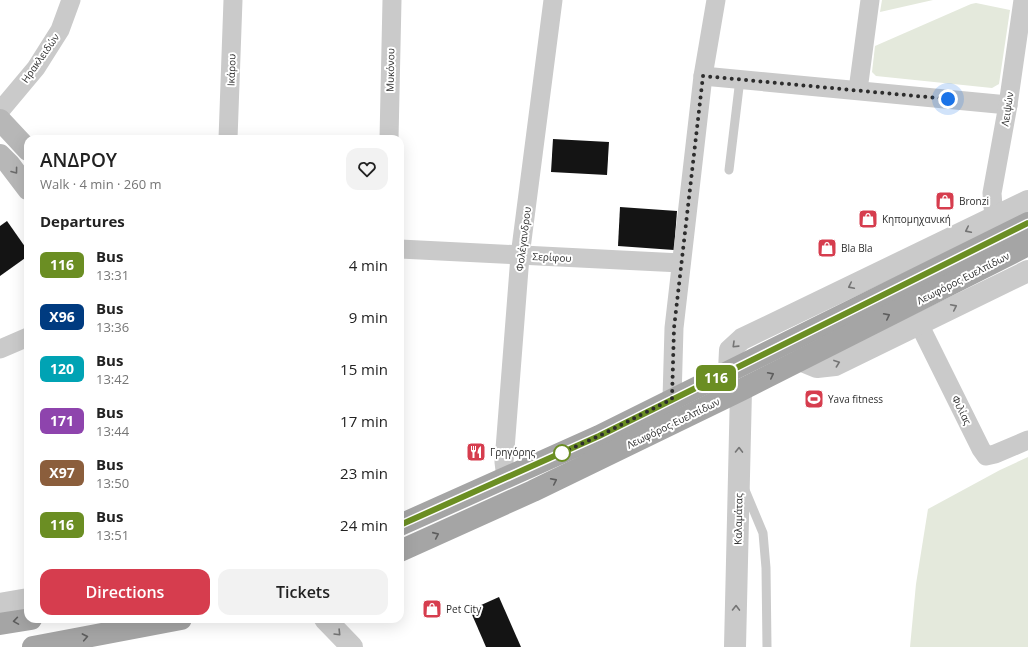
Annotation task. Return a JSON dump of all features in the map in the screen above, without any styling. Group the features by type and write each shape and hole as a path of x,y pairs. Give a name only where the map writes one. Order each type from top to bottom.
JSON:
{"main road":[{"path":"0,120 24,146"},
{"path":"0,155 24,184"},
{"name":"Λεωφόρος Ευελπίδων","path":"404,523 599,436 1028,223"},
{"name":"Λεωφόρος Ευελπίδων","path":"404,549 540,488 741,390 1028,245"},
{"path":"0,624 24,620"},
{"path":"33,647 160,623"}],"street":[{"name":"Ηρακλειδών","path":"0,111 36,68 60,30 71,0"},
{"name":"Ικάρου","path":"228,135 233,0"},
{"name":"Μυκόνου","path":"389,135 392,0"},
{"name":"Φολέγανδρου","path":"506,478 504,462 520,256 553,0"},
{"path":"672,399 674,328 681,263 703,76 716,0"},
{"path":"858,90 870,0"},
{"name":"Λειψών","path":"995,217 992,207 992,192 1008,104 1023,0"},
{"path":"703,76 1008,104"},
{"path":"729,371 730,350 742,339 1028,201"},
{"name":"Σερίφου","path":"404,249 681,263"},
{"path":"800,360 817,367 835,365 1028,271"},
{"name":"Φιλίας","path":"919,324 981,449 986,456 995,454 1028,440"},
{"path":"0,350 24,338"},
{"name":"Καλαμάτας","path":"735,647 741,390"},
{"path":"0,604 24,600"},
{"path":"329,623 352,647"}],"lane":[{"path":"729,170 740,79"},
{"path":"739,474 763,533 766,568 767,647"}],"shaded area":[{"path":"882,0 933,0 880,12"},
{"path":"976,3 1010,10 999,84 992,88 876,76 872,72 875,46"},
{"path":"1028,457 1028,647 910,647 916,584 928,509 1000,470"}],"building":[{"path":"553,139 609,142 607,175 551,172"},
{"path":"620,207 677,211 674,250 618,246"},
{"path":"7,221 24,245 24,259 0,276 0,226"},
{"path":"499,597 521,647 486,647 470,610"}],"bus line":[{"name":"116","path":"404,523 599,436 1028,223"}],"place":[{"name":"Bronzi","path":"945,201"},
{"name":"Κηπομηχανική","path":"868,219"},
{"name":"Bla Bla","path":"827,248"},
{"name":"Yava fitness","path":"814,399"},
{"name":"Γρηγόρης","path":"476,452"},
{"name":"Pet City","path":"432,609"}],"route":[{"path":"562,453 559,454 599,436 672,399 674,328 703,76 948,99"}]}
